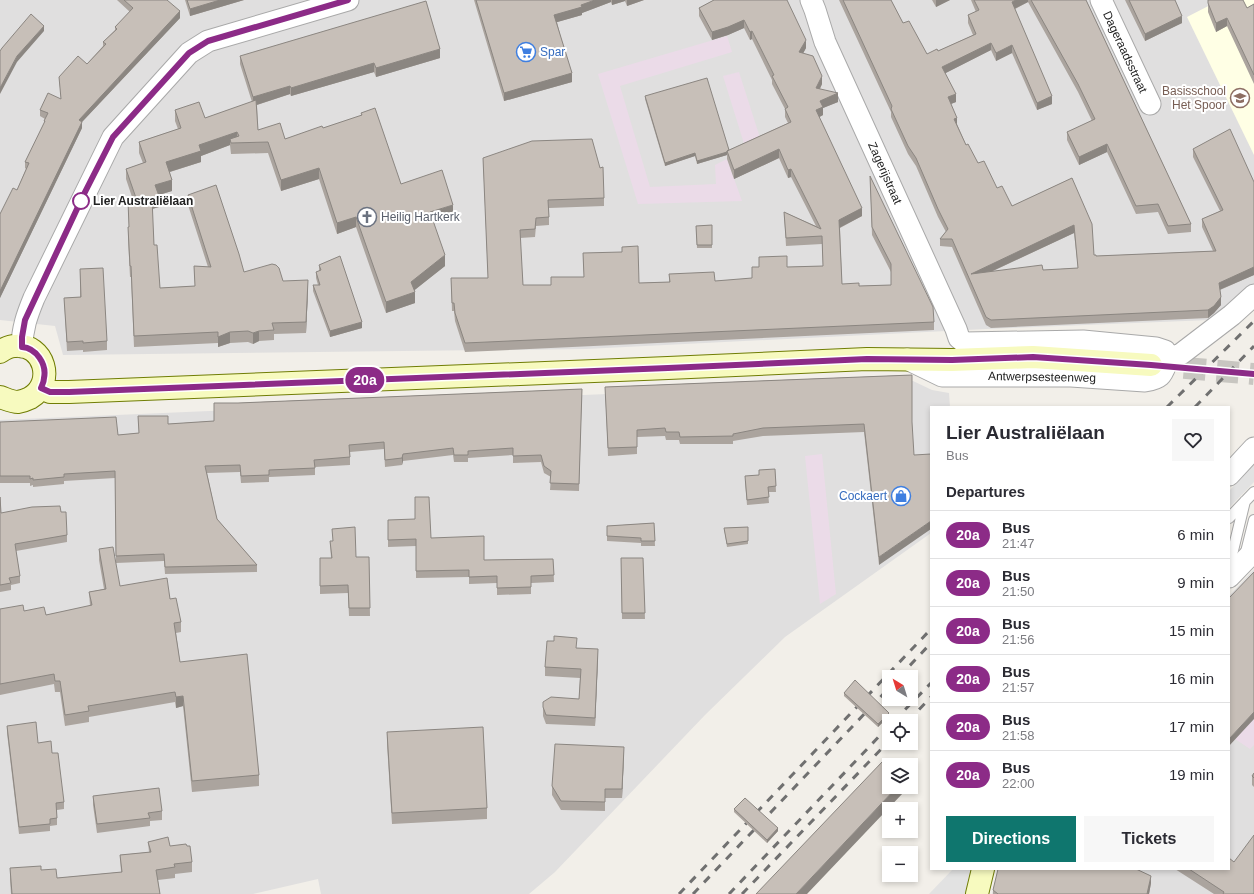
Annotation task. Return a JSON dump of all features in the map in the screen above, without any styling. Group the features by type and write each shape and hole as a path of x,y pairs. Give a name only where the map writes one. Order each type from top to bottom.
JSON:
{"street":[{"path":"22,347 24,326 34,298 113,137 189,53 208,41 348,0"},
{"name":"Zagerijstraat","path":"811,0 825,42 959,338 964,343 1083,341 1156,348 1165,351 1167,359"},
{"name":"Dageraadsstraat","path":"1101,0 1150,104"},
{"path":"1167,359 1232,315 1254,295"},
{"path":"0,352 14,346 25,347 36,354 42,362 44,373 41,388 34,395 24,401 16,402 0,398"},
{"name":"Antwerpsesteenweg","path":"41,388 50,392 69,392 867,359 907,359 952,360 1033,357 1167,359 1162,374 1156,379 1145,381 1071,376 942,376 907,359"},
{"path":"1230,474 1254,448"},
{"path":"1230,576 1242,560"},
{"path":"977,894 983,870"}],"lane":[{"path":"1230,517 1254,492"},
{"path":"1242,560 1245,502"},
{"path":"1242,560 1254,520"}],"shaded area":[{"path":"0,0 1254,0 1254,287 1210,320 986,329 586,349 63,355 55,326 0,320"},
{"name":"Basisschool Het Spoor","path":"1220,0 1254,0 1254,155 1187,17"},
{"path":"727,36 732,52 620,86 650,187 716,184 715,165 727,159 742,201 638,204 598,74"},
{"path":"739,72 762,144 746,150 723,76"},
{"path":"913,381 932,390 949,393 950,406 930,406 930,534 785,637 705,715 555,872 529,894 321,894 318,879 253,894 0,894 0,420"},
{"path":"822,454 836,594 820,604 805,456"},
{"path":"1254,465 1254,482 1230,507 1230,490"},
{"path":"1254,569 1254,894 992,894 998,870 1230,870 1230,595"},
{"path":"1254,719 1254,745 1250,749 1235,739"},
{"path":"952,870 970,870 975,883 973,894 929,894"}],"building":[{"path":"124,0 167,0 180,11 79,120 82,122 0,291 0,214 13,188 17,190 29,163 25,162 48,113 40,110 48,93 61,99 59,77 78,56 87,64 106,44 103,42 117,29 115,27 133,8"},
{"path":"187,0 220,0 190,9"},
{"name":"Spar","path":"476,0 595,0 581,5 582,7 554,15 572,73 504,93"},
{"path":"714,0 787,0 806,40 799,52 813,56 822,76 816,88 838,93 820,101 823,107 816,110 862,208 839,220 842,284 859,283 859,286 891,285 891,264 872,227 870,176 933,307 934,322 465,343 455,313 454,303 452,303 451,278 488,278 483,158 532,141 592,139 600,168 603,167 604,198 548,200 549,217 536,218 535,229 520,230 523,285 551,285 551,277 584,277 583,253 622,252 622,247 638,246 639,283 670,282 669,274 714,272 715,281 752,278 752,267 759,267 759,257 787,256 787,267 823,266 822,236 786,238 784,212 821,229 791,169 788,170 779,149 734,170 727,151 791,122 785,109 788,107 772,76 774,75 752,31 750,32 744,20 712,32 699,8"},
{"path":"843,0 891,0 903,23 909,21 927,54 937,49 938,51 976,34 968,15 979,10 974,0 1016,0 1012,2 1052,96 1037,103 1012,45 996,53 991,43 942,67 956,94 948,97 957,118 954,119 966,145 968,144 978,163 984,161 997,188 1002,186 1012,206 1072,178 1092,224 1094,255 1216,251 1202,219 1223,210 1193,149 1230,129 1254,182 1254,267 1219,283 1221,297 1214,306 1208,310 991,320 986,317 952,239 940,239 948,229 916,158 908,146 891,109 892,106","holes":["1074,225 1078,268 1043,270 1042,265 971,274"]},
{"path":"1031,0 1086,0 1191,224 1168,226 1158,204 1136,206 1107,144 1079,157 1067,132 1095,119 1078,84"},
{"path":"1129,0 1175,0 1182,16 1145,34"},
{"path":"1208,0 1243,0 1247,8 1254,4 1254,75 1227,18 1216,23"},
{"path":"426,1 440,49 376,68 374,63 291,88 290,86 253,97 240,56"},
{"path":"31,14 44,26 17,56 0,88 0,51"},
{"path":"707,78 729,150 727,152 697,161 695,153 665,163 645,96"},
{"path":"256,100 258,130 280,123 285,139 322,126 323,128 362,115 361,113 375,108 401,184 442,170 453,205 430,212 445,255 411,282 415,292 386,302 356,217 337,223 319,168 281,180 268,142 231,143 230,139 239,136 237,132 199,145 201,151 166,162 172,180 155,185 159,196 152,198 154,245 157,245 160,288 195,286 194,266 211,267 188,195 216,185 244,272 272,264 279,268 283,281 308,280 306,322 272,323 274,330 253,333 248,331 230,332 218,337 218,332 134,336 128,201 136,198 126,169 146,162 139,142 181,128 175,110 199,102 205,118"},
{"path":"712,225 712,245 697,245 696,226"},
{"path":"340,256 362,322 330,331 313,285 320,285 316,272 321,270 319,265"},
{"path":"103,268 107,341 83,343 83,341 67,342 64,298 81,297 80,269"},
{"path":"912,375 914,455 930,454 930,522 879,557 864,424 763,428 733,434 733,436 680,437 679,432 666,432 665,428 637,430 637,447 608,448 605,387"},
{"path":"582,389 579,484 550,483 551,471 544,466 541,455 513,456 513,448 468,451 468,455 454,455 453,448 403,454 402,458 385,460 384,442 349,445 350,457 314,460 315,468 269,470 269,475 241,476 240,465 205,466 217,519 257,565 165,567 164,554 116,556 115,471 64,474 64,477 33,480 33,478 30,479 30,476 0,476 0,422 116,417 118,435 139,433 138,416 168,416 168,424 214,421 214,403"},
{"path":"775,469 776,486 768,487 769,497 747,500 745,476 759,475 759,470"},
{"path":"0,497 1,513 32,507 60,506 61,512 66,512 67,535 15,544 20,576 9,578 11,583 0,585"},
{"path":"415,497 429,497 431,538 484,536 484,560 553,559 554,575 531,576 531,587 497,588 497,576 469,577 469,570 416,571 416,539 388,540 388,520 415,519"},
{"path":"654,523 655,541 641,541 641,538 607,536 607,526"},
{"path":"355,527 356,557 369,557 370,608 349,608 348,585 320,586 320,558 332,558 330,541 333,541 332,529"},
{"path":"748,527 748,541 727,544 724,528"},
{"path":"113,547 120,586 167,578 170,599 176,598 181,622 174,623 180,662 247,654 259,775 192,781 183,696 176,697 175,692 88,706 89,711 65,715 60,681 55,681 54,674 0,684 0,609 23,605 24,611 44,607 46,615 92,605 89,592 106,589 99,549"},
{"path":"621,558 643,558 645,613 622,613"},
{"path":"1254,572 1254,712 1230,738 1230,597"},
{"path":"554,636 577,638 576,648 598,649 595,718 546,715 543,702 551,697 579,699 581,669 545,667 547,641 554,641"},
{"path":"855,680 889,713 882,714 882,720 878,724 844,693"},
{"path":"36,722 38,743 51,741 52,753 58,753 64,802 56,803 57,818 50,819 50,824 19,827 7,726"},
{"path":"483,727 487,808 392,813 387,732"},
{"path":"555,744 624,747 622,789 605,789 605,802 561,801 552,786"},
{"path":"882,762 882,794 890,794 796,894 756,894"},
{"path":"159,788 162,811 148,813 150,818 97,824 93,796"},
{"path":"745,798 778,828 767,840 734,809"},
{"path":"1254,835 1254,894 1223,894 1224,892 1191,870 1230,870 1230,859 1234,862"},
{"path":"168,837 170,846 186,844 187,846 190,846 192,862 174,864 175,867 156,870 160,894 12,894 10,868 41,866 41,870 56,869 57,878 122,872 120,855 151,852 148,842"},
{"path":"998,870 1138,870 1151,876 1147,894 998,894 993,890"}],"tunnel":[{"path":"1151,365 1254,374"}],"railway":[{"path":"1168,406 1254,321"},
{"path":"1196,406 1254,346"},
{"path":"679,894 930,630"},
{"path":"906,670 930,644"},
{"path":"901,714 930,684"},
{"path":"693,894 882,695"},
{"path":"915,714 930,698"},
{"path":"729,894 882,733"},
{"path":"742,894 882,748"}],"bus line":[{"name":"20a","path":"348,0 208,41 189,53 113,137 84,194 25,320 22,347 25,347 36,354 42,362 44,368 44,378 41,388 50,392 69,392 833,360 952,360 1033,357 1254,374"}],"place":[{"name":"Spar","path":"526,52"},
{"name":"Basisschool Het Spoor","path":"1240,98"},
{"name":"Lier Australiëlaan","path":"81,201"},
{"name":"Heilig Hartkerk","path":"367,217"},
{"name":"Cockaert","path":"901,496"}]}
